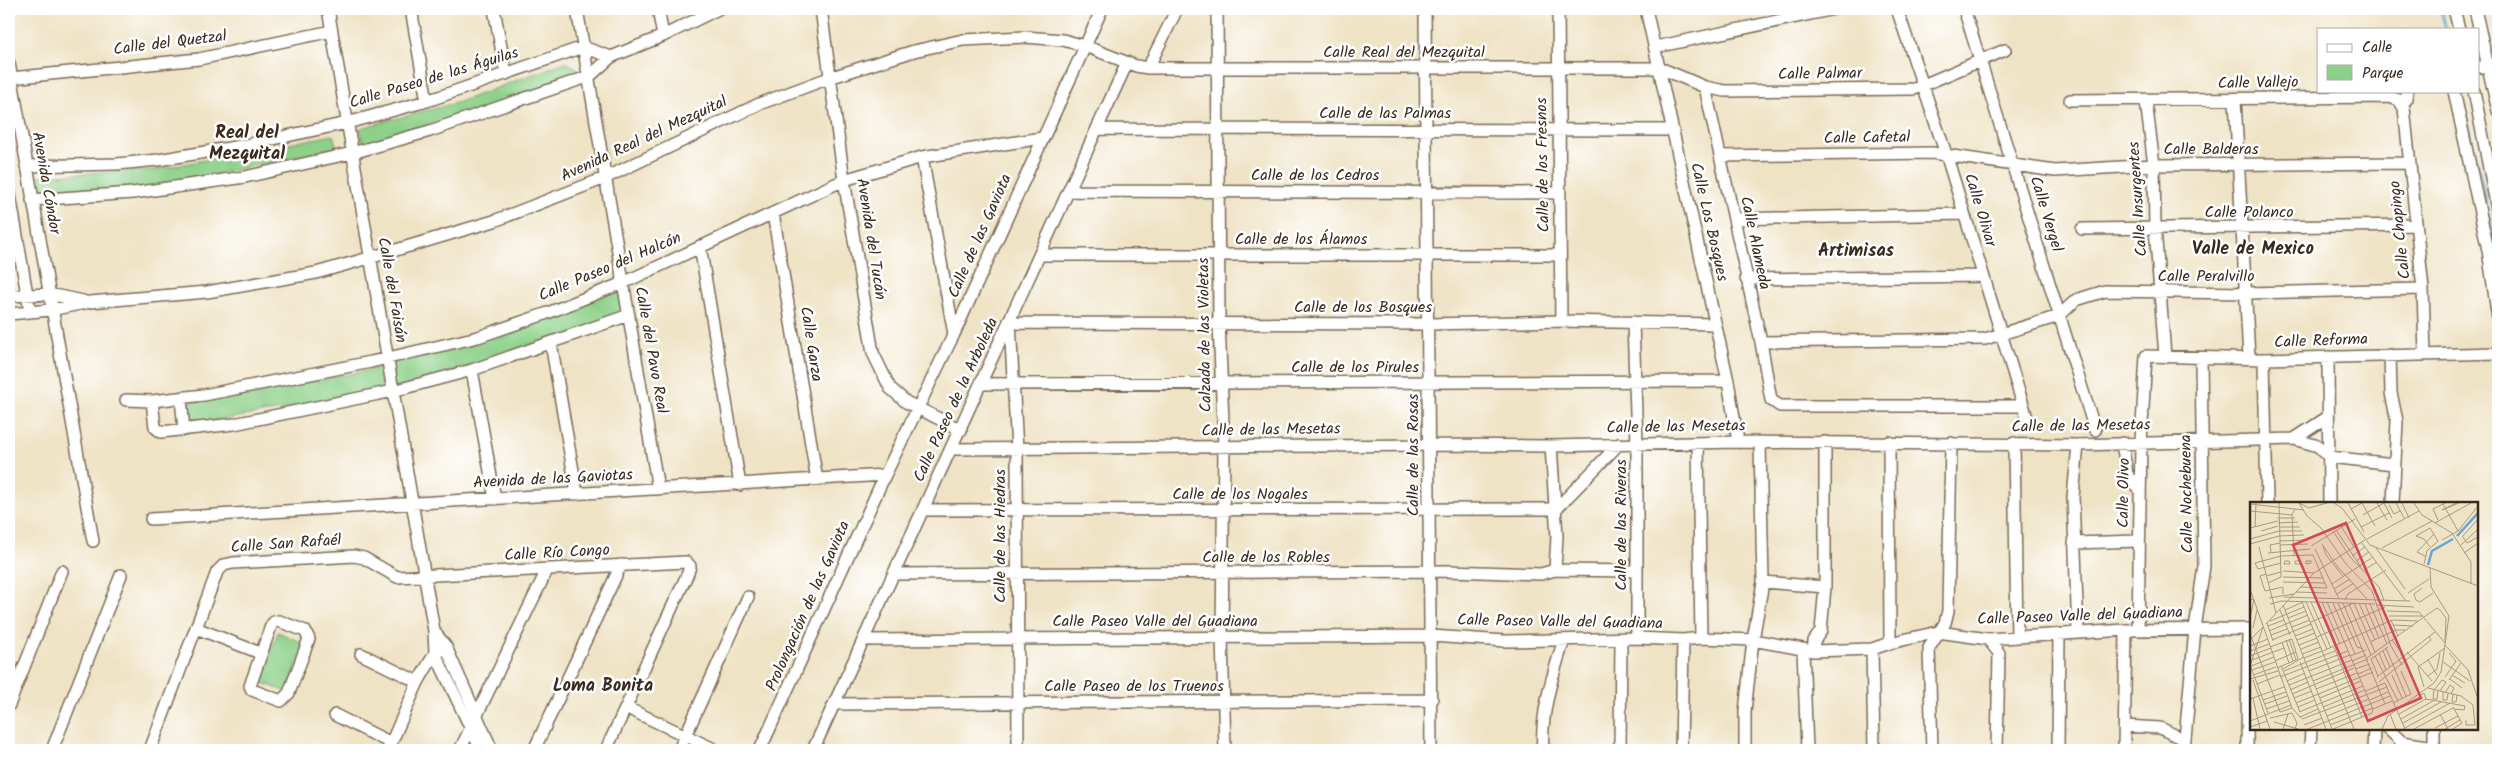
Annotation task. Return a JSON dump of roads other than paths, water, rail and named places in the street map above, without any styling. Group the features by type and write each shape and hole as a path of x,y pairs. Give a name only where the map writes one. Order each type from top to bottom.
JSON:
{"street":[{"name":"Calle del Faisán","path":"328,9 434,631 435,653"},
{"path":"412,9 427,101"},
{"path":"494,9 506,74"},
{"name":"Calle del Pavo Real","path":"577,9 590,76 605,178 658,489"},
{"path":"658,9 663,36"},
{"path":"32,200 133,193 245,177 352,153 430,131 590,76 612,57 663,36 718,9"},
{"name":"Avenida del Tucán","path":"821,9 844,180 874,353 890,388 918,409 961,430"},
{"name":"Calle de las Gaviota","path":"885,476 954,334 1102,9"},
{"path":"1148,68 1177,9"},
{"name":"Calzada de las Violetas","path":"1217,9 1220,192 1219,322 1224,446 1222,637 1226,750"},
{"name":"Calle de las Rosas","path":"1425,9 1431,750"},
{"name":"Calle de los Fresnos","path":"1558,9 1561,129 1561,321"},
{"name":"Calle Los Bosques","path":"1646,9 1656,47 1672,130 1728,381 1738,442"},
{"path":"1656,47 1834,9"},
{"name":"Calle Olivar","path":"1897,9 1946,154 2000,335 2028,421"},
{"name":"Calle Vergel","path":"1964,9 1978,61 2014,164 2095,430"},
{"path":"2454,9 2459,28"},
{"path":"2475,9 2480,28"},
{"path":"2480,30 2498,111"},
{"name":"Calle del Quetzal","path":"11,78 199,59 332,31"},
{"name":"Avenida Real del Mezquital","path":"9,314 50,310 90,302 207,292 316,273 369,258 494,221 605,178 759,104 829,78 914,51 963,40 1025,37 1063,40 1085,46 1127,63 1148,68"},
{"path":"583,46 612,57"},
{"name":"Calle Paseo de las Águilas","path":"26,166 117,164 158,160 241,146 347,123 427,101 583,46"},
{"name":"Calle Palmar","path":"1660,68 1705,87 1725,91 1914,89 2005,50"},
{"name":"Avenida Cóndor","path":"9,63 49,294 50,310 93,541"},
{"name":"Calle Paseo de la Arboleda","path":"813,750 836,704 1127,63"},
{"name":"Calle Real del Mezquital","path":"1148,68 1660,68"},
{"name":"Calle Alameda","path":"1705,87 1772,400 1775,404 1780,406 2022,406"},
{"path":"2454,92 2488,250 2498,318"},
{"path":"2474,92 2498,214"},
{"name":"Calle Vallejo","path":"2070,100 2402,98"},
{"name":"Calle Chapingo","path":"2402,98 2422,289 2425,355"},
{"path":"2235,100 2249,357"},
{"name":"Calle Insurgentes","path":"2146,101 2154,165 2155,228 2162,293 2165,356"},
{"name":"Calle de las Palmas","path":"1098,129 1672,130"},
{"name":"Calle Paseo del Halcón","path":"126,400 152,401 204,395 387,358 478,337 545,314 623,282 844,180 922,157 1042,138"},
{"name":"Calle Cafetal","path":"1720,156 1946,154 2014,164"},
{"path":"922,157 954,334"},
{"name":"Calle Balderas","path":"2014,164 2055,171 2154,165 2410,163"},
{"path":"9,189 30,312"},
{"name":"Calle de los Cedros","path":"1069,191 1560,193"},
{"name":"Calle Garza","path":"773,213 817,480"},
{"path":"1734,219 1964,214"},
{"name":"Calle Polanco","path":"2082,229 2416,226"},
{"path":"700,246 740,485"},
{"name":"Calle de los Álamos","path":"1041,255 1560,255"},
{"path":"1746,279 1983,276"},
{"name":"Calle Peralvillo","path":"1761,342 1975,340 2000,335 2059,316 2076,300 2100,292 2127,290 2162,293 2246,293 2422,289"},
{"name":"Avenida Real del Mezquital","path":"9,296 49,294 90,302"},
{"path":"152,401 155,427 158,430 184,430 281,416 393,392 472,370 629,315"},
{"name":"Calle de los Bosques","path":"1010,322 1429,324 1561,321 1715,324"},
{"name":"Calle de las Hiedras","path":"1010,322 1015,385 1016,702 1018,750"},
{"name":"Calle de las Riveras","path":"1633,322 1637,444 1637,638"},
{"path":"551,343 578,494"},
{"name":"Calle Reforma","path":"2146,356 2249,357 2264,359 2498,353"},
{"path":"2390,355 2391,393 2397,420 2393,502"},
{"name":"Calle Olivo","path":"2124,750 2124,726 2139,541 2141,442 2146,356"},
{"path":"2328,357 2329,502"},
{"name":"Calle Nochebuena","path":"2184,745 2195,629 2204,566 2201,358"},
{"path":"2264,359 2267,502"},
{"path":"472,370 495,499"},
{"name":"Calle de los Pirules","path":"982,384 1728,381"},
{"path":"181,398 184,430"},
{"path":"2294,439 2328,417"},
{"name":"Calle de las Mesetas","path":"952,449 1016,450 1224,446 1551,446 1738,442 2078,445 2202,440 2294,439 2318,446 2329,457 2394,464"},
{"path":"1807,750 1808,650 1821,631 1825,587 1824,442"},
{"path":"1889,442 1890,643"},
{"path":"1698,443 1700,638"},
{"path":"1745,750 1745,711 1753,640 1763,582 1760,443"},
{"path":"1932,750 1929,648 1948,611 1952,443"},
{"path":"2014,443 2017,636"},
{"path":"2122,443 2127,474 2140,491"},
{"path":"1556,509 1619,444"},
{"path":"2078,445 2073,497 2078,633"},
{"path":"1551,446 1556,509 1555,570"},
{"name":"Avenida de las Gaviotas","path":"151,519 885,476"},
{"name":"Prolongación de las Gaviota","path":"760,750 885,476"},
{"name":"Calle de los Nogales","path":"924,510 1556,509"},
{"path":"2074,543 2139,541"},
{"name":"Calle San Rafaél","path":"150,750 218,572 224,565 354,556 372,562 391,575 424,577"},
{"name":"Calle Río Congo","path":"424,577 686,562 690,566 627,708"},
{"path":"534,750 621,565"},
{"path":"460,750 547,570"},
{"name":"Calle de los Robles","path":"895,574 1429,572 1540,574 1555,570 1636,571"},
{"path":"9,705 62,571"},
{"path":"52,750 121,575"},
{"path":"1763,582 1825,587"},
{"path":"679,750 748,597"},
{"path":"279,621 309,634 309,639 289,693 281,700 252,690 250,686 260,653 274,622 279,621"},
{"path":"196,628 260,653"},
{"path":"2248,750 2249,629"},
{"name":"Calle Paseo Valle del Guadiana","path":"865,640 1430,636 1505,641 1637,638 1683,640 1700,638 1753,640 1808,650 1872,649 1938,632 1988,638 2132,630 2249,629"},
{"path":"434,631 446,647 492,750"},
{"path":"2058,750 2059,634"},
{"path":"1988,638 1999,653 1997,750"},
{"path":"1620,639 1620,750"},
{"path":"1543,750 1544,720 1553,676 1564,640"},
{"path":"1681,750 1683,640"},
{"path":"335,715 389,747 418,682 435,653 446,647"},
{"path":"1872,649 1874,750"},
{"path":"435,653 481,750"},
{"path":"361,654 418,682"},
{"name":"Calle Paseo de los Truenos","path":"836,704 1432,700"},
{"path":"606,750 627,708 716,750"},
{"path":"2124,726 2160,728 2184,745"},
{"path":"2310,750 2311,729"},
{"path":"2373,750 2374,729"},
{"path":"2388,729 2402,742 2434,748 2434,729"}],"waterway":[{"path":"2441,9 2446,28"},
{"path":"2461,92 2498,253"}],"district":[{"name":"Real del Mezquital","path":"247,143"},
{"name":"Valle de Mexico","path":"2253,249"},
{"name":"Artimisas","path":"1856,251"},
{"name":"Loma Bonita","path":"603,686"}]}
